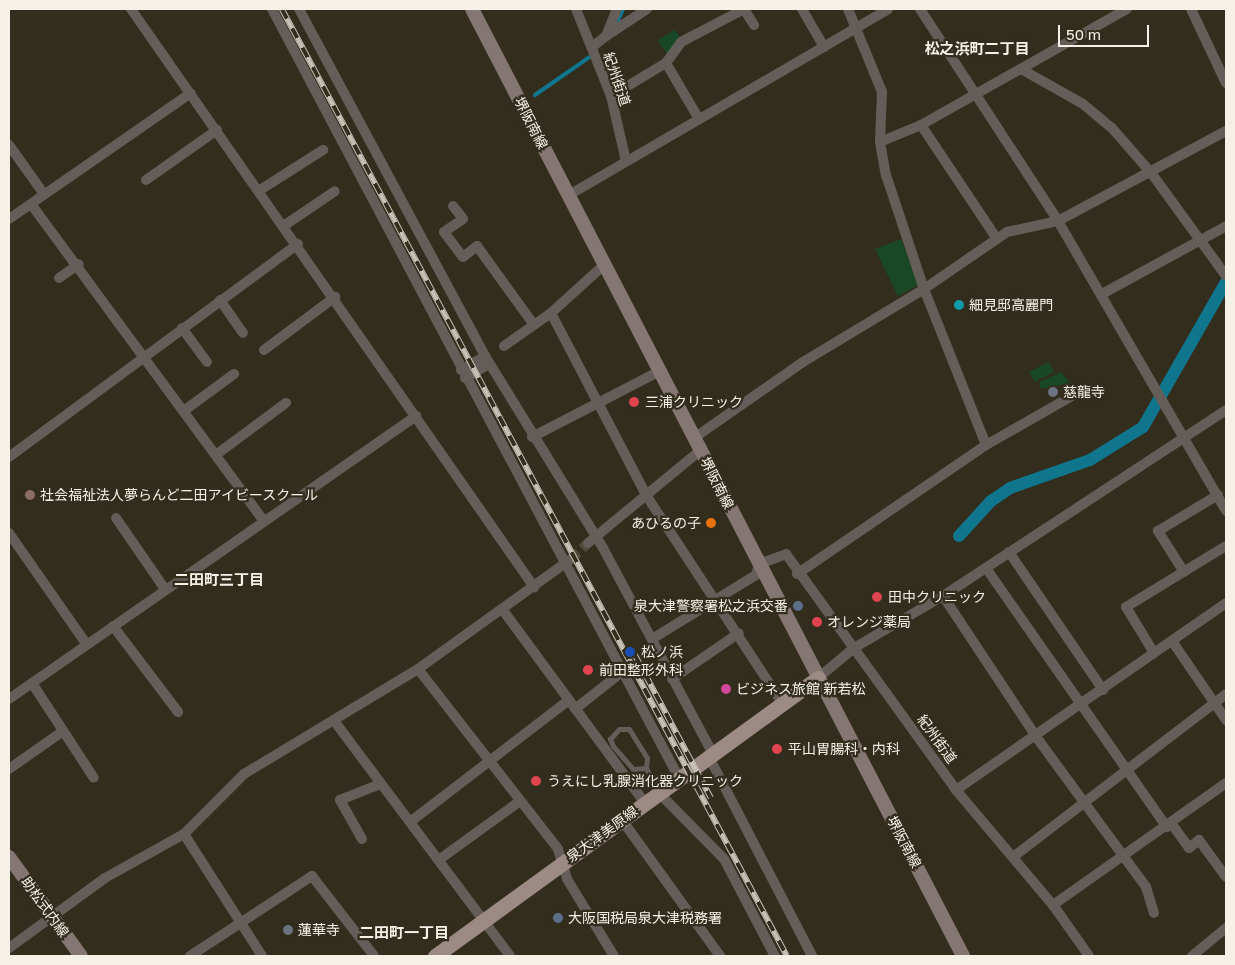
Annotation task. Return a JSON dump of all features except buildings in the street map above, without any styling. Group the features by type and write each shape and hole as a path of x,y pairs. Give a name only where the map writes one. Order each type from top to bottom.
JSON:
{"main road":[{"name":"堺阪南線","path":"472,9 963,956"},
{"name":"泉大津美原線","path":"434,956 484,922 658,792 818,678"},
{"name":"助松式内線","path":"9,857 81,956"}],"street":[{"path":"131,9 285,225 534,587"},
{"path":"272,9 463,374 567,562 622,672 679,778"},
{"path":"299,9 487,360 591,541 652,639 812,956"},
{"name":"紀州街道","path":"576,9 611,96 626,161"},
{"path":"606,36 616,9"},
{"path":"592,47 647,9"},
{"path":"611,96 666,63 680,42 744,9 754,25"},
{"path":"802,9 824,47"},
{"path":"848,9 882,92 880,142 886,175 924,289 986,445"},
{"path":"569,196 888,9"},
{"path":"920,9 1058,221 1185,436 1226,511"},
{"path":"880,142 921,125 1127,9"},
{"path":"1191,9 1226,83"},
{"path":"666,63 699,119"},
{"path":"1021,69 1083,104 1152,174 1198,240 1226,276"},
{"path":"9,219 191,93"},
{"path":"921,125 996,239"},
{"path":"146,180 217,130"},
{"path":"591,541 646,495 697,444 803,362 924,289 1007,232 1058,221 1152,174 1226,131"},
{"path":"9,145 44,194"},
{"path":"260,190 305,156 323,150"},
{"path":"285,225 335,191"},
{"path":"31,204 79,264 143,356 185,410 263,520"},
{"path":"454,206 463,220 444,232 463,257 477,246 534,325"},
{"path":"1102,294 1226,226"},
{"path":"9,457 143,356 298,244"},
{"path":"59,278 79,264"},
{"path":"504,346 551,313 605,264"},
{"path":"264,350 335,297"},
{"path":"220,300 243,333"},
{"path":"551,313 646,495 717,599 782,703"},
{"path":"182,328 207,362"},
{"path":"463,374 487,360"},
{"path":"532,437 660,371"},
{"path":"185,410 234,374"},
{"path":"797,574 986,445 1086,388"},
{"path":"216,454 286,403"},
{"path":"818,678 854,648 943,596 1226,410"},
{"path":"9,699 263,520 416,416"},
{"path":"1184,572 1158,531 1218,495"},
{"path":"116,518 165,590"},
{"path":"9,533 87,645"},
{"path":"1154,653 1126,608 1226,546"},
{"path":"1009,552 1103,690"},
{"name":"紀州街道","path":"759,564 786,554 797,574 854,648 956,790 1053,905 1089,956"},
{"path":"9,948 51,915 105,878 184,834 244,774 335,722 418,669 503,610 567,562"},
{"path":"652,639 756,575 759,564"},
{"path":"986,568 1127,771 1169,825 1190,848 1199,840 1226,877"},
{"path":"943,596 1036,738 1146,887 1154,913"},
{"path":"956,790 1036,738 1226,603"},
{"path":"503,610 645,803"},
{"path":"113,626 178,712"},
{"path":"672,679 739,633"},
{"path":"1172,641 1226,720"},
{"path":"418,669 520,801 563,863 567,879 614,956"},
{"path":"410,822 490,763 622,672"},
{"path":"32,683 94,778"},
{"path":"1013,857 1226,694"},
{"path":"335,722 380,784 440,859 510,956"},
{"path":"9,770 63,731"},
{"path":"1053,905 1226,783"},
{"path":"362,839 340,800 380,784"},
{"path":"658,792 724,859 775,956"},
{"path":"440,859 520,801"},
{"path":"622,820 720,956"},
{"path":"184,834 238,923 262,956"},
{"path":"190,956 312,876 374,956"},
{"path":"1192,956 1226,928"}],"lane":[{"path":"646,768 633,769 613,746 610,739 619,729 629,729 647,758 646,768 658,792"}],"green space":[{"path":"675,30 681,39 668,56 658,40"},
{"path":"901,239 918,285 898,296 875,249"},
{"path":"1049,362 1054,372 1034,382 1029,372"},
{"path":"1061,372 1070,383 1041,389 1039,382"}],"waterway":[{"path":"616,25 623,9"},
{"path":"535,95 591,56"},
{"path":"959,536 991,501 1010,488 1090,460 1143,427 1226,282"}],"tunnel":[{"path":"571,559 588,543"}],"railway":[{"path":"282,9 787,956"},
{"path":"635,655 711,798"}],"place":[{"name":"細見邸高麗門","path":"959,305"},
{"name":"慈龍寺","path":"1053,392"},
{"name":"三浦クリニック","path":"634,402"},
{"name":"社会福祉法人夢らんど二田アイビースクール","path":"30,495"},
{"name":"あひるの子","path":"711,523"},
{"name":"田中クリニック","path":"877,597"},
{"name":"泉大津警察署松之浜交番","path":"798,606"},
{"name":"オレンジ薬局","path":"817,622"},
{"name":"松ノ浜","path":"630,652"},
{"name":"前田整形外科","path":"588,670"},
{"name":"ビジネス旅館 新若松","path":"726,689"},
{"name":"平山胃腸科・内科","path":"777,749"},
{"name":"うえにし乳腺消化器クリニック","path":"536,781"},
{"name":"大阪国税局泉大津税務署","path":"558,918"},
{"name":"蓮華寺","path":"288,930"}],"district":[{"name":"松之浜町二丁目","path":"977,49"},
{"name":"二田町三丁目","path":"219,580"},
{"name":"二田町一丁目","path":"404,933"}]}
